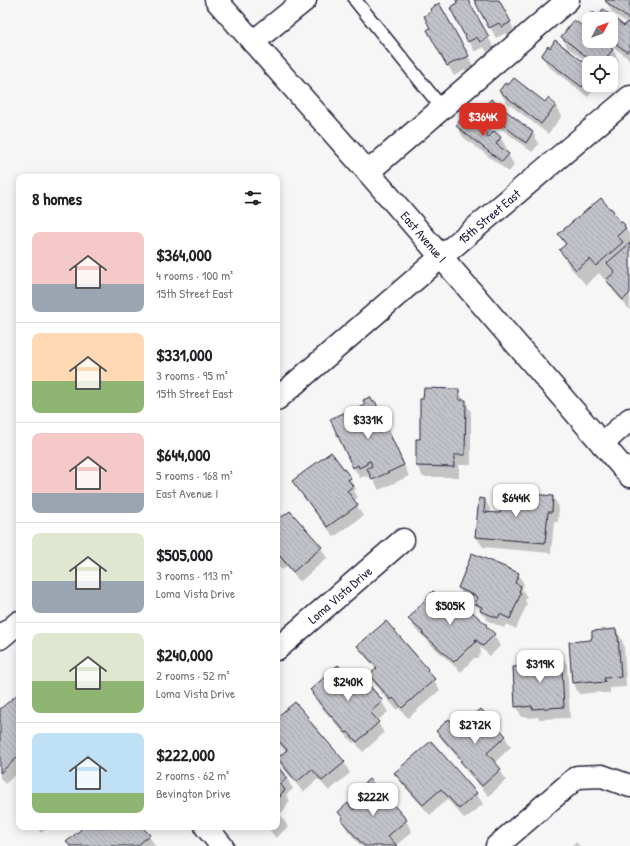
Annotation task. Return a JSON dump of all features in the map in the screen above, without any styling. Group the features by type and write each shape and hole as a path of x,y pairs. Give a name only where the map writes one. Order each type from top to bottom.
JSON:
{"street":[{"name":"East Avenue I","path":"216,0 368,172 630,476"},
{"path":"253,42 305,0"},
{"path":"368,172 568,0"},
{"name":"15th Street East","path":"280,396 441,257 630,97"},
{"path":"602,444 630,419"},
{"name":"Loma Vista Drive","path":"280,646 403,540"},
{"path":"0,638 16,625"},
{"path":"497,846 577,777 602,776 630,786"},
{"path":"209,830 222,846"}],"lane":[{"path":"355,0 442,108"}],"building":[{"path":"456,0 468,0 489,37 480,42 477,37 468,42 450,8 457,3"},
{"path":"474,0 499,0 511,22 502,27 499,23 489,28"},
{"path":"630,0 630,20 605,1"},
{"path":"439,3 469,56 447,66 427,30 430,28 424,16 431,12 430,9"},
{"path":"574,20 582,26 582,48 613,49 608,56 586,56 561,37"},
{"path":"618,21 624,26 627,22 630,25 630,48 627,52 618,45"},
{"path":"555,40 582,61 582,87 541,56 548,46 550,48"},
{"path":"514,78 545,102 548,98 556,105 541,124 499,91 505,83 508,85"},
{"path":"491,99 533,132 526,143 483,109"},
{"path":"462,117 472,125 478,118 491,129 486,136 488,138 494,131 501,137 496,144 509,154 502,162 456,126"},
{"path":"601,198 625,225 624,226 626,228 617,236 623,242 596,266 590,259 576,270 559,250 566,244 558,234"},
{"path":"630,243 630,293 623,300 606,280 615,272 607,263"},
{"path":"424,388 459,389 459,400 466,400 465,455 454,455 454,467 416,466 416,439 420,439 420,399 423,399"},
{"path":"370,397 373,402 375,401 404,465 372,480 367,468 372,466 370,461 359,468 358,465 353,468 330,419 353,409 354,411 365,405 363,400"},
{"path":"331,452 351,478 348,480 353,486 347,491 358,505 327,527 292,481"},
{"path":"503,491 553,496 552,512 548,512 545,543 475,537 479,498 485,499 484,512 500,513"},
{"path":"290,511 322,547 293,572 280,556 280,515 282,517"},
{"path":"472,553 519,573 515,583 521,586 519,592 521,593 510,619 500,614 498,618 480,611 482,607 475,604 478,597 458,588"},
{"path":"433,591 456,612 463,604 495,634 483,646 475,639 476,642 454,662 408,619"},
{"path":"386,621 435,679 402,708 393,698 391,700 369,675 377,668 357,646"},
{"path":"616,629 618,636 621,677 604,678 605,682 594,683 593,681 572,683 569,642 591,640 592,631"},
{"path":"561,653 564,707 532,709 532,706 515,707 513,667 539,665 538,655"},
{"path":"338,665 349,678 353,674 358,680 362,677 383,701 370,712 379,722 357,742 348,732 346,733 310,690"},
{"path":"16,696 16,759 0,773 0,709"},
{"path":"295,702 345,762 322,781 312,769 297,782 280,762 280,756 287,750 280,742 280,714"},
{"path":"481,709 506,736 487,753 501,769 482,786 460,761 462,760 436,731 449,719 458,729"},
{"path":"431,741 477,793 459,809 441,789 423,805 394,773"},
{"path":"280,770 287,778 280,784"},
{"path":"369,779 407,820 388,836 397,846 364,846 341,820 343,818 338,812 348,803 353,810 364,800 356,791"},
{"path":"280,784 285,790 280,795"},
{"path":"80,830 145,830 150,835 137,846 70,846 66,842"}]}
